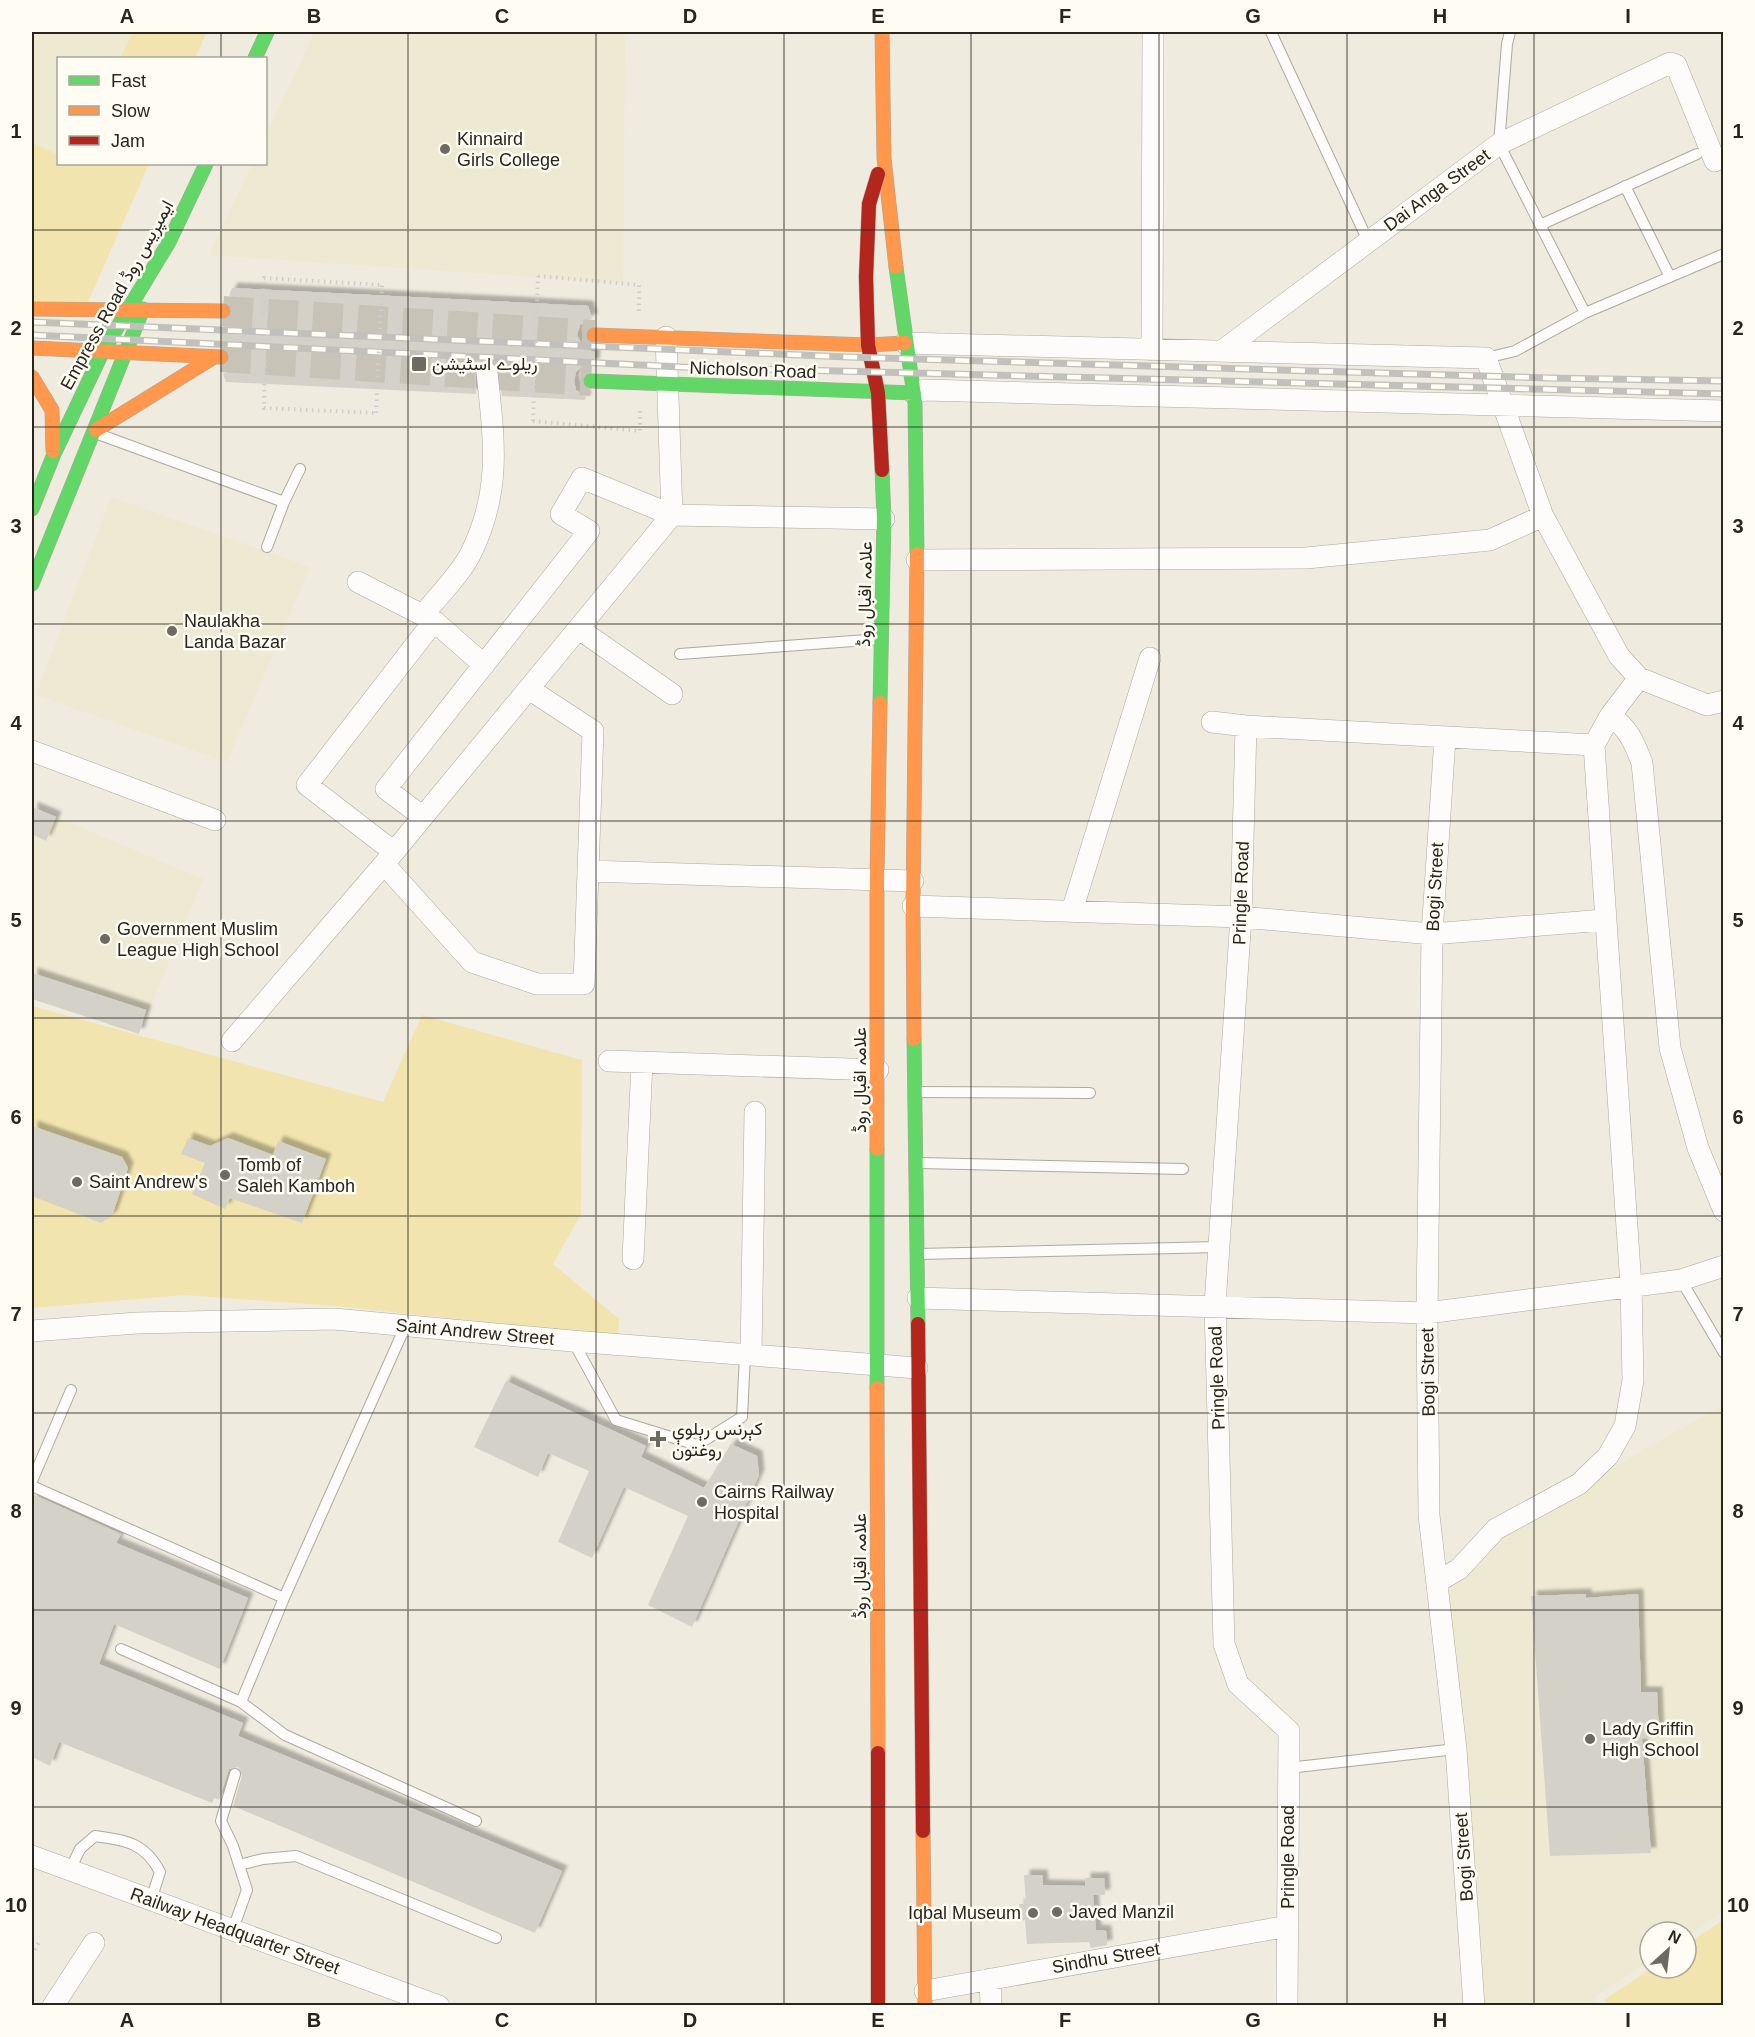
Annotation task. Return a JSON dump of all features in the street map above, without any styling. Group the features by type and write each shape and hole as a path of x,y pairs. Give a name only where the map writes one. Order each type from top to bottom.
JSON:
{"main road":[{"path":"255,57 267,32"},
{"name":"علامہ اقبال روڈ","path":"882,32 884,158 905,344 914,393 917,560 913,906 925,1998"},
{"name":"علامہ اقبال روڈ","path":"878,2006 877,879 884,519 878,393 868,345 866,277 869,204 884,158"},
{"name":"Empress Road ایمپریس روڈ","path":"32,509 54,454 103,351 169,242 206,165"},
{"path":"32,309 223,311"},
{"name":"Empress Road ایمپریس روڈ","path":"32,584 96,432 143,309"},
{"name":"Nicholson Road","path":"594,335 868,345 905,344"},
{"path":"32,348 217,357 96,432"},
{"path":"32,377 52,410 54,454"},
{"name":"Nicholson Road","path":"591,381 914,393"}],"street":[{"path":"1152,350 1153,32"},
{"name":"Dai Anga Street","path":"1222,351 1499,144 1673,64 1706,158"},
{"path":"232,1041 389,858 672,515 666,337"},
{"path":"905,344 1486,358 1544,516 1620,656 1639,678 1707,705 1724,701"},
{"path":"488,373 496,454 488,506 470,554 429,618 307,785 389,858 472,962 537,984 584,984 593,731 529,689"},
{"path":"914,393 925,390 1724,411"},
{"path":"423,817 386,789 589,531 561,514 582,478 672,515 884,519"},
{"path":"917,560 1306,558 1490,540 1544,516"},
{"path":"358,582 429,618 484,664"},
{"path":"579,628 672,694"},
{"path":"1072,911 1150,658"},
{"path":"1437,1582 1459,1569 1496,1529 1579,1484 1608,1456 1625,1426 1634,1380 1631,1286 1604,920 1594,745 1610,716 1639,678"},
{"path":"1610,716 1618,721 1632,739 1642,763 1657,940 1670,1048 1698,1148 1724,1211"},
{"path":"1212,722 1445,738 1594,745"},
{"name":"Pringle Road","path":"1246,726 1241,917 1215,1305 1224,1644 1238,1684 1289,1731 1287,2006"},
{"name":"Bogi Street","path":"1445,738 1432,934 1426,1313 1429,1515 1456,1749 1474,2006"},
{"path":"32,751 215,820"},
{"path":"588,871 913,881"},
{"path":"913,906 1241,917 1432,934 1604,920"},
{"path":"609,1061 878,1070"},
{"path":"633,1259 642,1062"},
{"path":"748,1354 754,1112"},
{"path":"918,1298 1426,1313 1682,1280 1724,1266"},
{"name":"Saint Andrew Street","path":"32,1331 136,1323 334,1318 405,1327 917,1368"},
{"name":"Railway Headquarter Street","path":"32,1856 439,2006"},
{"name":"Sindhu Street","path":"925,1998 990,1979 1288,1926"},
{"path":"53,2006 94,1943"},
{"path":"990,1979 991,2006"}],"lane":[{"path":"1271,32 1368,241"},
{"path":"1510,32 1507,44 1499,144 1585,313"},
{"path":"1540,225 1625,186 1706,158"},
{"path":"1625,186 1670,277"},
{"path":"1486,358 1515,351 1585,313 1724,254"},
{"path":"96,432 284,502"},
{"path":"267,547 284,502 300,469"},
{"path":"680,654 883,639"},
{"path":"915,1092 1090,1093"},
{"path":"915,1163 1183,1169"},
{"path":"916,1254 1218,1248"},
{"path":"1682,1280 1724,1353"},
{"path":"241,1702 284,1598 405,1327"},
{"path":"572,1341 612,1417 697,1445 742,1417 748,1354"},
{"path":"32,1481 71,1390"},
{"path":"32,1486 284,1598"},
{"path":"121,1649 241,1702 285,1735 476,1821"},
{"path":"1288,1768 1456,1749"},
{"path":"233,1929 247,1890 221,1821 235,1774"},
{"path":"70,1870 80,1849 95,1836 125,1840 151,1855 160,1872 151,1900"},
{"path":"239,1865 263,1859 297,1856 496,1938"}],"path":[{"path":"639,336 639,285 538,276 533,422 640,432 640,384"},
{"path":"262,314 264,278 382,285 376,413 264,408 265,360"},
{"path":"32,1955 39,1942"}],"shaded area":[{"path":"32,32 133,32 120,57 57,57 57,154 32,142"},
{"path":"133,32 207,32 195,57 120,57"},
{"name":"Kinnaird Girls College","path":"315,32 625,32 623,283 209,255 252,165 267,165 267,133"},
{"path":"32,142 57,154 57,165 149,165 84,311 32,309"},
{"name":"Naulakha Landa Bazar","path":"111,497 310,567 227,762 36,695"},
{"name":"Government Muslim League High School","path":"32,807 203,879 139,1034 32,999"},
{"path":"32,1006 383,1102 422,1015 582,1060 581,1214 553,1264 619,1319 618,1336 334,1306 185,1295 32,1308"},
{"name":"Lady Griffin High School","path":"1723,1405 1723,1912 1698,1929 1698,1920 1638,1920 1638,1969 1593,1998 1598,2005 1481,2005 1441,1565"},
{"path":"1723,1920 1723,2005 1607,2005 1604,2000 1638,1977 1638,1980 1698,1980 1698,1937"}],"building":[{"path":"232,288 588,306 592,318 580,325 577,335 584,349 595,352 594,364 582,366 576,372 574,381 576,390 586,397 585,400 502,396 498,366 486,360 475,368 476,394 226,382 223,374 235,367 238,358 237,350 231,343 220,340 220,328 232,326 240,312 238,302 229,295"},
{"path":"32,807 56,817 46,841 32,834"},
{"path":"32,973 146,1010 139,1034 32,999"},
{"name":"Saint Andrew's","path":"32,1126 122,1157 128,1168 112,1216 101,1223 32,1196"},
{"path":"188,1138 210,1146 228,1138 273,1155 278,1141 326,1159 302,1223 230,1198 225,1209 192,1194 205,1163 181,1154"},
{"name":"Cairns Railway Hospital","path":"506,1381 646,1446 641,1457 704,1488 731,1444 757,1456 759,1475 692,1627 648,1605 688,1516 624,1487 592,1558 558,1542 589,1471 548,1453 538,1477 474,1447"},
{"path":"32,1494 121,1534 116,1543 248,1598 220,1669 114,1624 99,1664 243,1723 238,1736 562,1871 535,1933 233,1806 242,1776 238,1767 229,1769 219,1800 214,1798 212,1803 59,1742 50,1766 32,1757"},
{"path":"1586,1594 1586,1598 1638,1594 1641,1692 1657,1692 1659,1737 1642,1739 1651,1853 1550,1856 1531,1596"},
{"name":"Javed Manzil","path":"1024,1875 1042,1875 1043,1885 1085,1886 1085,1878 1104,1878 1105,1895 1093,1895 1096,1930 1106,1931 1107,1945 1091,1948 1089,1942 1027,1944 1025,1920 1020,1921 1019,1904 1026,1904"}],"tunnel":[{"path":"223,311 594,335"},
{"path":"221,357 591,381"}],"railway":[{"path":"32,322 847,357 1548,378 1724,381"},
{"path":"32,335 681,367 1724,394"}],"traffic: fast":[{"path":"255,57 267,32"},
{"path":"32,509 54,454 103,351 169,242 206,165"},
{"path":"896,267 915,403 917,554"},
{"path":"32,584 143,309"},
{"path":"591,381 914,393"},
{"path":"880,703 884,519 882,470"},
{"path":"914,1039 918,1324"},
{"path":"877,1149 877,1388"}],"traffic: slow":[{"path":"882,32 884,158 896,267"},
{"path":"32,309 223,311"},
{"path":"594,335 868,345 905,343"},
{"path":"32,348 221,357"},
{"path":"96,430 214,357"},
{"path":"32,377 52,410 53,451"},
{"path":"914,1039 913,906 917,554"},
{"path":"877,1149 877,879 880,703"},
{"path":"877,1388 878,1753"},
{"path":"923,1831 925,2006"}],"traffic: jam":[{"path":"878,174 869,204 866,277 868,345 878,393 882,470"},
{"path":"918,1324 923,1831"},
{"path":"878,1753 878,2006"}],"place":[{"name":"Kinnaird Girls College","path":"445,149"},
{"name":"ریلوے اسٹیشن","path":"419,364"},
{"name":"Naulakha Landa Bazar","path":"172,631"},
{"name":"Government Muslim League High School","path":"105,939"},
{"name":"Tomb of Saleh Kamboh","path":"225,1175"},
{"name":"Saint Andrew's","path":"77,1182"},
{"name":"کېرنس رېلوې روغتون","path":"658,1439"},
{"name":"Cairns Railway Hospital","path":"702,1502"},
{"name":"Lady Griffin High School","path":"1590,1739"},
{"name":"Javed Manzil","path":"1057,1912"},
{"name":"Iqbal Museum","path":"1033,1913"}]}
